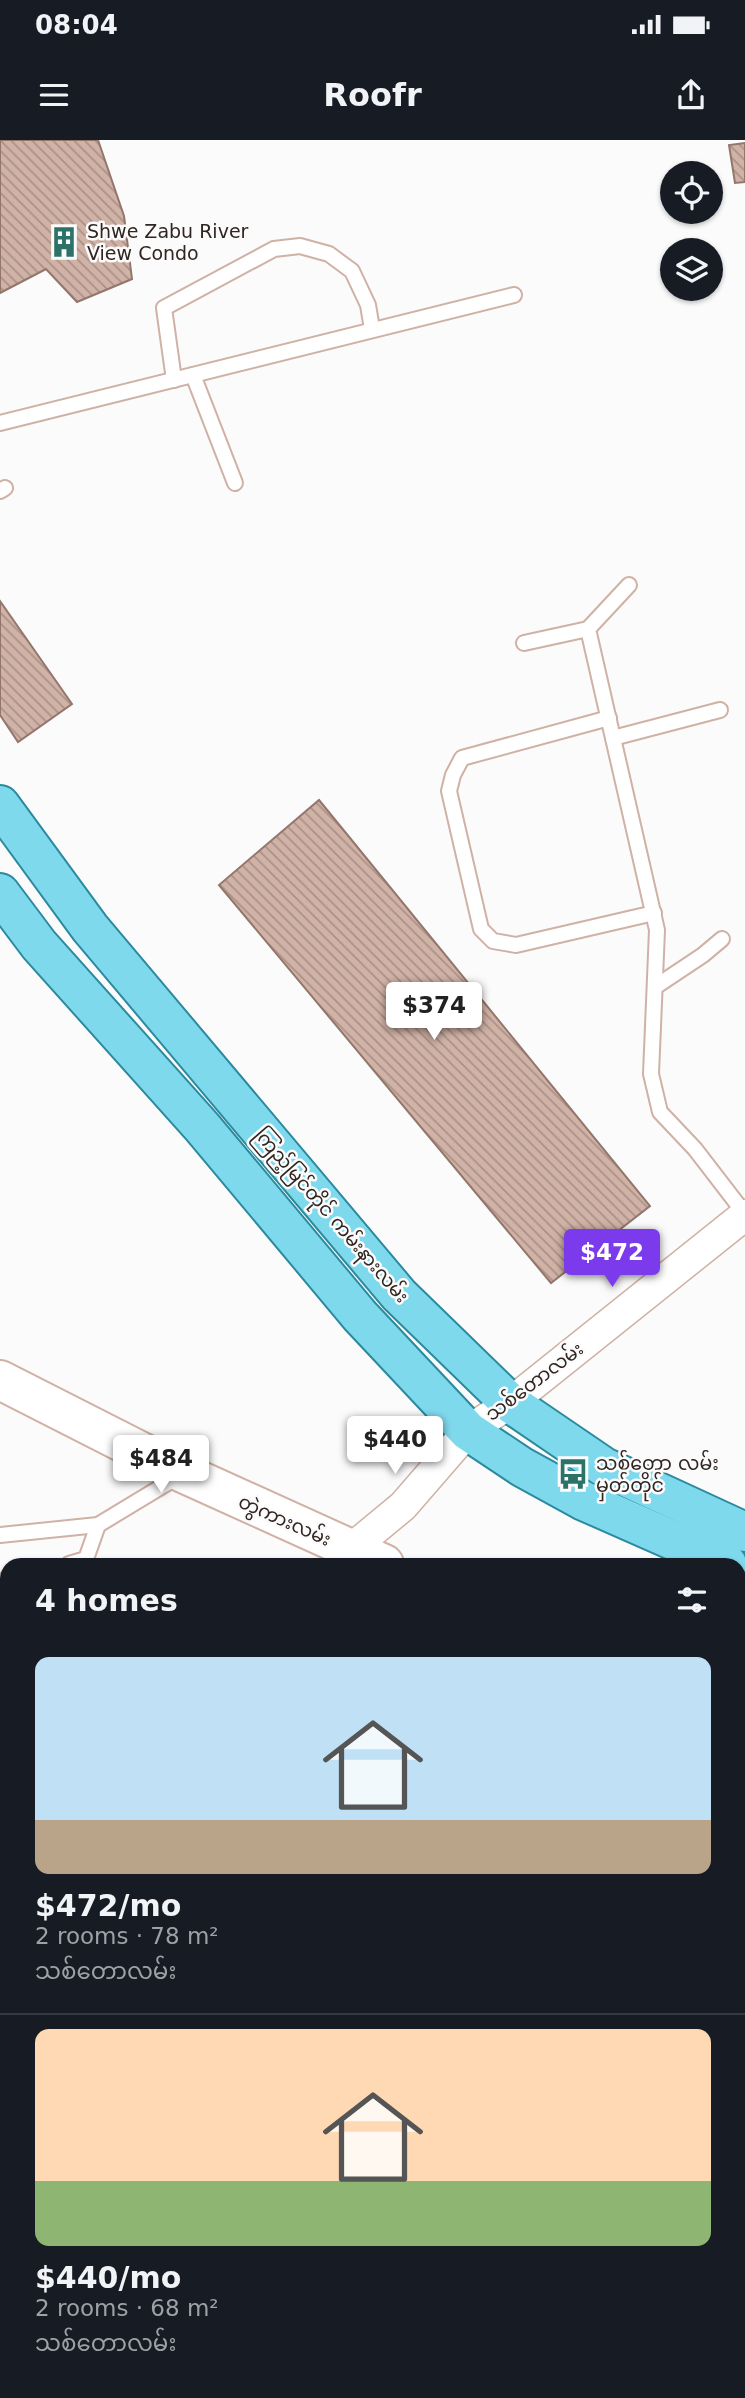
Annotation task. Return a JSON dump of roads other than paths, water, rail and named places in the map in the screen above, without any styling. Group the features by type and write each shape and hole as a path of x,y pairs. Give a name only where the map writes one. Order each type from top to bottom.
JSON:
{"main road":[{"name":"ကြည့်မြင်တိုင် ကမ်းနားလမ်း","path":"0,805 90,928 399,1295 510,1403 604,1467 745,1532"},
{"path":"0,893 39,945 202,1127 360,1316 468,1431 522,1467 584,1502 713,1558"},
{"name":"တွဲကားလမ်း","path":"0,1380 356,1558"}],"street":[{"name":"သစ်တောလမ်း","path":"359,1558 468,1431 510,1403 745,1214"}],"lane":[{"path":"174,380 164,308 274,249 300,247 329,254 352,271 368,305 372,329"},
{"path":"0,423 514,295"},
{"path":"193,375 235,483"},
{"path":"524,643 588,629 629,585"},
{"path":"588,629 657,930 651,1074 660,1112 695,1149 745,1214"},
{"path":"613,738 720,709"},
{"path":"609,718 462,758 453,775 449,791 481,929 493,941 516,945 654,913"},
{"path":"655,987 722,939"},
{"path":"0,1535 98,1525 183,1473"},
{"path":"86,1558 98,1525"}],"place":[{"name":"Shwe Zabu River View Condo","path":"64,242"},
{"name":"သစ်တော လမ်း မှတ်တိုင်","path":"573,1474"}]}
